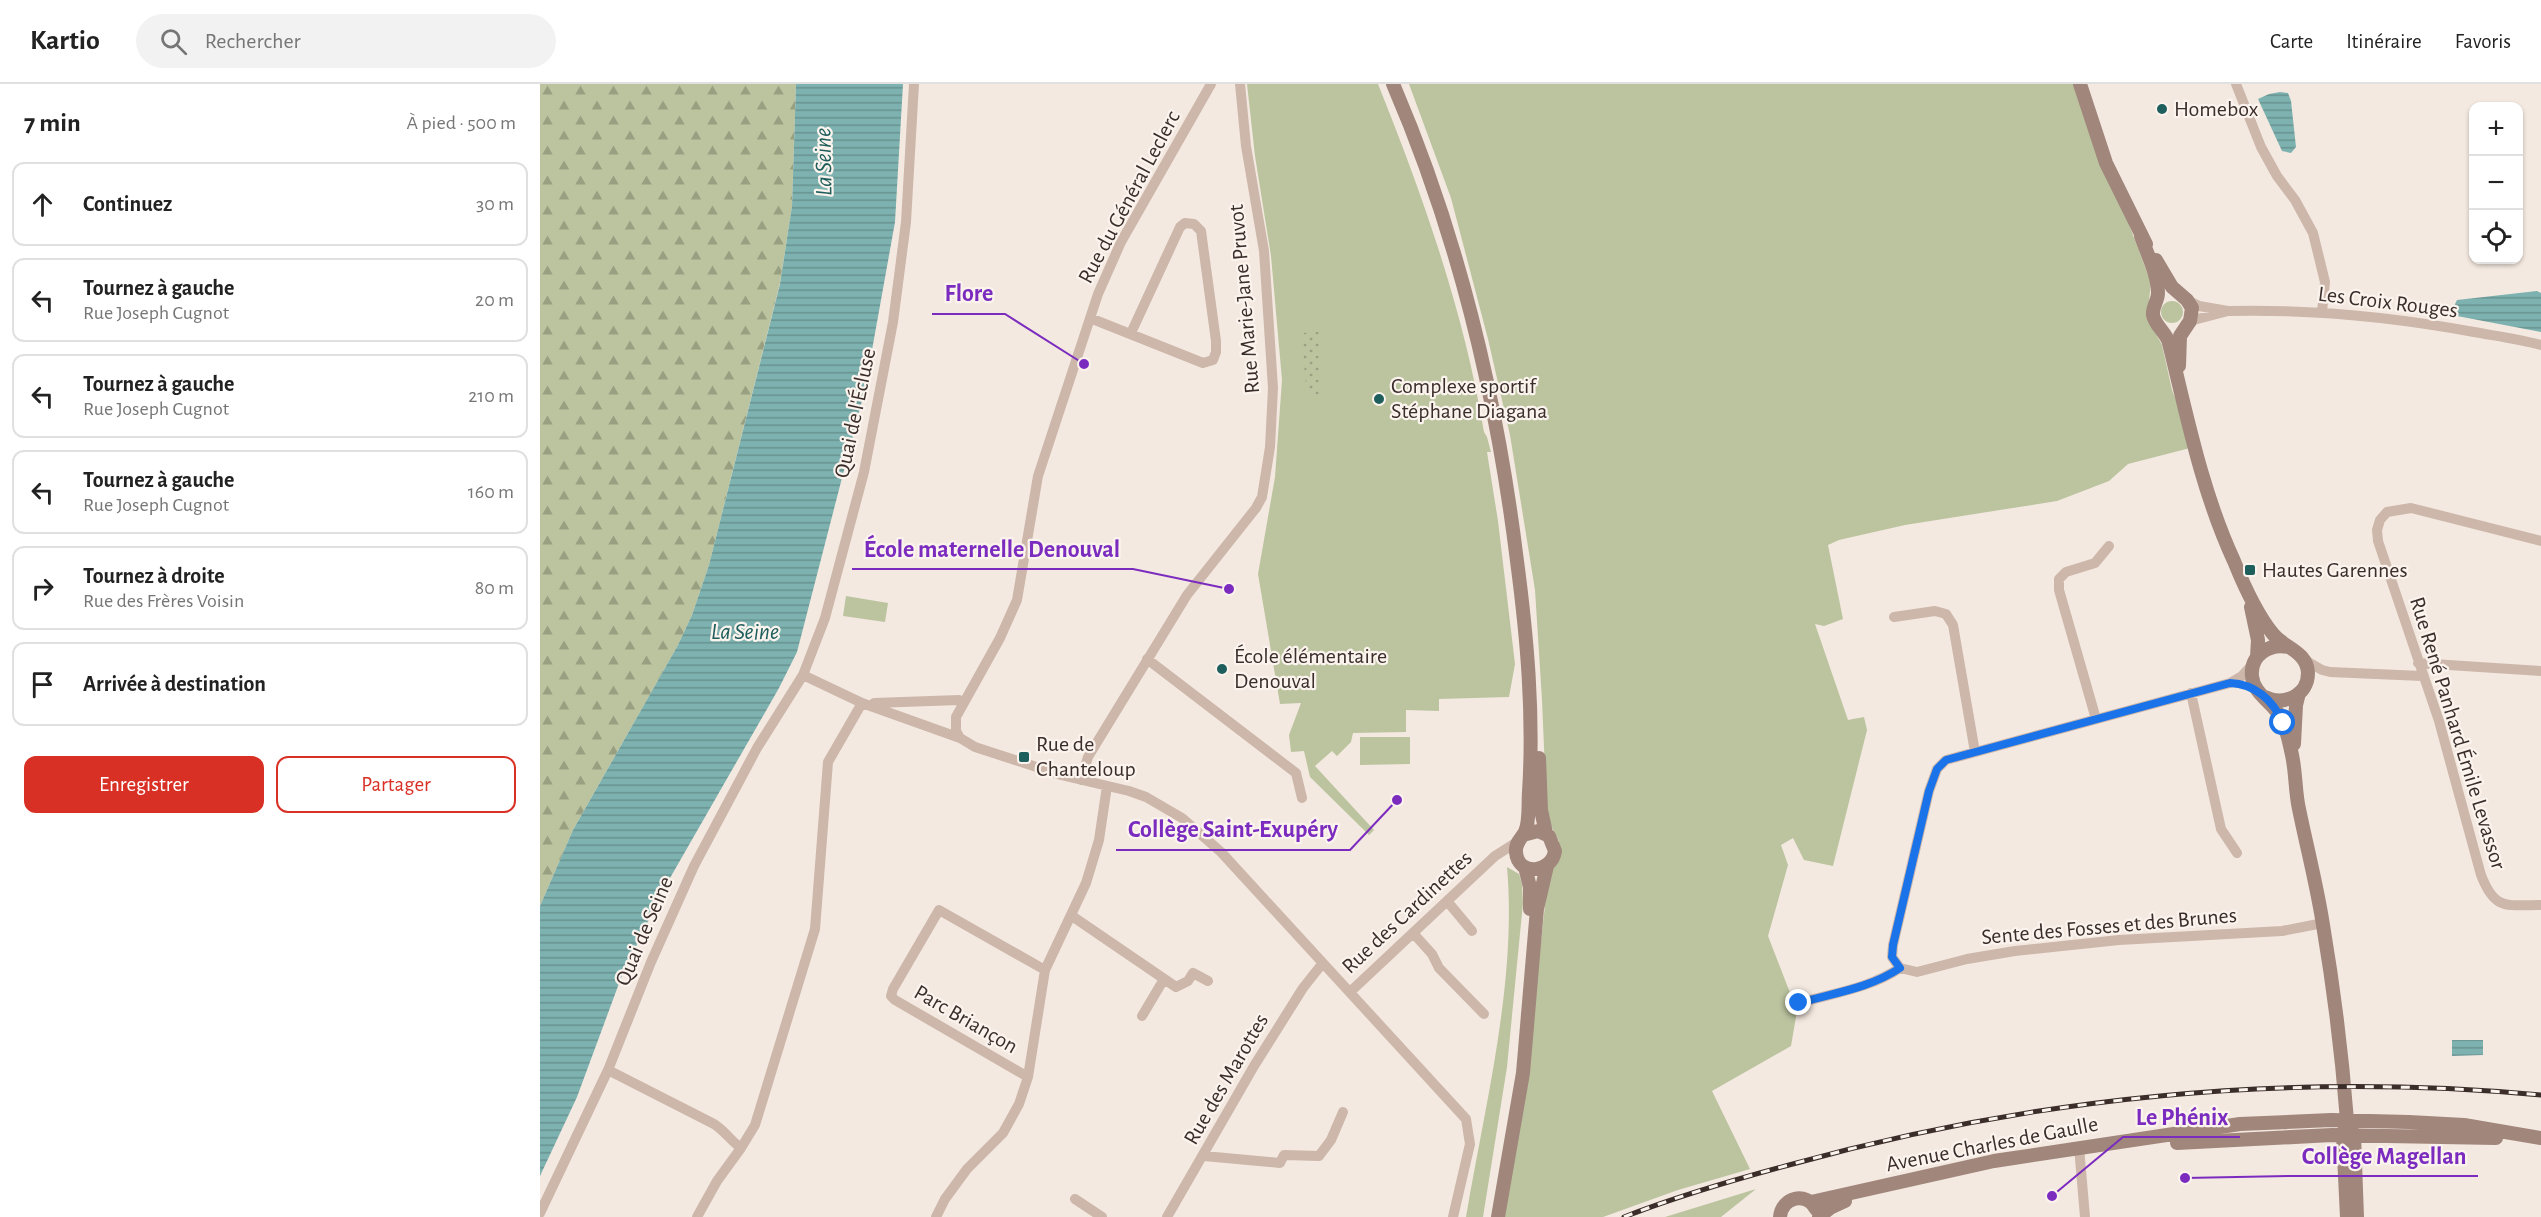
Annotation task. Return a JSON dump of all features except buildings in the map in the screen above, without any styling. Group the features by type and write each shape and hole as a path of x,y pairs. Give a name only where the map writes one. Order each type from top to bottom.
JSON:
{"main road":[{"path":"1393,84 1422,155 1459,272 1489,392 1508,492 1520,582 1530,702 1531,756 1527,820 1516,854 1522,864 1531,895 1522,1023 1510,1112 1491,1217"},
{"path":"1402,84 1440,188 1464,266 1505,442 1529,611 1536,705 1540,810 1546,833 1552,840 1555,851 1553,859 1547,866 1537,909 1523,1073 1498,1217"},
{"path":"2080,84 2106,163 2141,236 2170,284 2183,297 2192,311 2180,341 2180,395"},
{"path":"2141,236 2156,280 2156,302 2153,314 2168,339 2180,395 2219,526 2247,591 2273,634 2303,658 2308,672 2296,710 2294,762 2298,804 2323,923 2334,993 2348,1127 2355,1162 2357,1217"},
{"path":"2156,302 2167,294 2183,297"},
{"path":"2160,328 2172,332 2187,325"},
{"path":"2247,591 2256,630 2252,678 2282,719 2294,762"},
{"path":"2255,661 2272,647 2288,647"},
{"path":"2262,694 2284,701 2302,688"},
{"path":"1520,839 1534,831 1546,833"},
{"path":"1522,864 1536,870 1547,866"},
{"path":"2253,1137 2281,1130 2348,1127 2404,1116 2437,1123"},
{"name":"Avenue Charles de Gaulle","path":"1778,1216 1784,1205 1792,1199 1803,1198 1811,1202 1965,1166 2240,1124 2348,1127 2409,1122 2437,1123 2464,1125 2541,1139"},
{"path":"2347,1217 2343,1151 2348,1127"},
{"name":"Avenue Charles de Gaulle","path":"1819,1217 1839,1203 1893,1189 2079,1150 2253,1137 2312,1136 2348,1127 2375,1135 2541,1139"},
{"path":"2355,1162 2362,1146 2375,1135"},
{"path":"2312,1136 2343,1151"},
{"path":"1811,1202 1819,1217"}],"street":[{"name":"Quai de l'Écluse","path":"803,675 825,618 864,472 893,322 906,222 914,84"},
{"name":"Rue du Général Leclerc","path":"957,733 956,717 1000,638 1017,600 1038,476 1108,270 1121,242 1211,84"},
{"path":"2236,84 2261,147 2313,233 2325,282 2322,312"},
{"name":"Rue Marie-Jane Pruvot","path":"1147,659 1187,595 1259,504 1270,447 1273,388 1264,251 1246,146 1239,86"},
{"path":"1090,318 1203,363 1210,362 1215,357 1216,341 1201,231 1197,225 1190,223 1179,227 1131,333"},
{"name":"Les Croix Rouges","path":"2183,297 2199,306 2228,311 2322,312 2445,327 2541,345"},
{"name":"Les Croix Rouges","path":"2187,325 2228,311"},
{"name":"Rue René Panhard Émile Levassor","path":"2541,541 2411,508 2387,512 2380,520 2377,530 2378,541 2439,721 2488,894 2499,902 2511,905 2541,904"},
{"path":"2096,719 2059,590 2059,579 2066,572 2095,563 2109,546"},
{"path":"1894,617 1935,611 1946,614 1953,625 1975,752"},
{"path":"2303,658 2322,670 2330,672 2422,676"},
{"path":"1081,780 1088,757 1147,659 1296,773 1302,798"},
{"path":"1799,1003 1886,978 1900,968 1892,957 1893,945 1933,780 1937,769 1946,760 2230,683 2242,676 2255,661"},
{"path":"2418,663 2541,671"},
{"path":"2302,688 2330,672"},
{"path":"803,675 866,704 941,732 957,733 967,743 995,754 1146,797 1202,833 1466,1119 1470,1144 1453,1217"},
{"name":"Quai de Seine","path":"540,1213 608,1070 651,962 694,866 757,748 803,675"},
{"path":"2230,683 2247,686 2262,694"},
{"path":"2191,693 2221,829 2237,854"},
{"path":"866,704 959,700 963,702"},
{"path":"697,1217 717,1181 755,1125 815,929 828,762 866,704"},
{"path":"936,1217 945,1198 967,1169 1003,1133 1019,1104 1028,1077 1045,970 1086,883 1099,840 1107,786"},
{"name":"Rue des Cardinettes","path":"1350,992 1491,860 1520,839"},
{"name":"Rue des Cardinettes","path":"1491,860 1501,858 1522,864"},
{"path":"1447,901 1472,931"},
{"name":"Parc Briançon","path":"1028,1077 891,996 939,910 1045,970"},
{"path":"1072,916 1176,987 1188,981 1193,973 1208,981"},
{"name":"Sente des Fosses et des Brunes","path":"1900,968 1917,972 1967,959 2015,951 2119,940 2282,931 2323,923"},
{"path":"1413,933 1432,954 1439,969 1484,1014"},
{"name":"Rue des Marottes","path":"1167,1217 1254,1066 1303,988 1322,964"},
{"path":"1142,1016 1164,979"},
{"path":"608,1070 714,1124 729,1134 735,1144 741,1148"},
{"path":"1204,1156 1280,1163 1284,1155 1319,1156 1331,1140 1343,1112"},
{"path":"2079,1150 2085,1217"},
{"path":"1075,1198 1102,1217"}],"green space":[{"path":"540,84 796,84 792,206 780,283 709,565 692,615 678,645 573,830 540,906"},
{"name":"Complexe sportif Stéphane Diagana","path":"1247,84 1378,84 1411,169 1454,299 1476,387 1484,432 1491,452 1487,452 1498,521 1515,664 1509,697 1439,699 1439,711 1406,710 1406,732 1353,733 1351,742 1337,756 1332,751 1315,766 1374,830 1369,835 1310,777 1304,751 1291,752 1289,735 1301,703 1280,704 1258,574 1275,477 1282,380 1271,256 1255,156"},
{"path":"1409,84 2080,84 2106,163 2151,283 2147,317 2162,345 2172,390 2194,447 2128,464 2109,481 2057,501 1905,525 1839,540 1828,545 1843,619 1824,626 1815,624 1848,720 1864,717 1867,730 1833,866 1804,860 1793,838 1781,845 1788,865 1768,936 1797,1011 1791,1046 1712,1091 1750,1169 1678,1190 1603,1217 1502,1217 1528,1060 1548,878 1558,858 1559,841 1547,818 1535,590 1510,435 1488,339 1451,198"},
{"path":"2172,301 2180,304 2183,312 2180,320 2172,323 2164,320 2161,312 2164,304"},
{"path":"1319,332 1320,394 1307,395 1301,333"},
{"path":"846,596 888,603 885,622 843,616"},
{"path":"1360,737 1410,737 1410,764 1360,765"},
{"path":"1507,867 1519,874 1523,903 1507,1067 1483,1217 1466,1217 1490,1087 1503,998 1509,910"},
{"path":"1756,1189 1721,1217 1665,1217"}],"water":[{"name":"La Seine","path":"796,84 903,84 895,222 865,389 797,652 779,688 662,892 621,978 577,1097 540,1176 540,906 573,830 678,645 692,615 709,565 780,284 792,206"},
{"path":"2280,92 2288,93 2291,101 2296,147 2291,153 2282,151 2258,99"},
{"path":"2537,291 2541,293 2541,332 2457,316 2453,308 2457,300"},
{"path":"2452,1040 2483,1040 2483,1055 2452,1056"}],"railway":[{"path":"1624,1217 1726,1183 1881,1142 1974,1122 2068,1107 2162,1096 2256,1089 2351,1087 2446,1089 2541,1095"}],"place":[{"name":"Homebox","path":"2162,109"},
{"name":"Flore","path":"1084,364"},
{"name":"Complexe sportif Stéphane Diagana","path":"1379,399"},
{"name":"Hautes Garennes","path":"2250,570"},
{"name":"École maternelle Denouval","path":"1229,589"},
{"name":"École élémentaire Denouval","path":"1222,669"},
{"name":"Rue de Chanteloup","path":"1024,757"},
{"name":"Collège Saint-Exupéry","path":"1397,800"},
{"name":"Collège Magellan","path":"2185,1178"},
{"name":"Le Phénix","path":"2052,1196"}],"route":[{"path":"1799,1003 1886,978 1900,968 1892,957 1893,945 1929,791 1937,769 1946,760 2230,683 2241,684 2258,691 2276,710 2283,723"}]}
